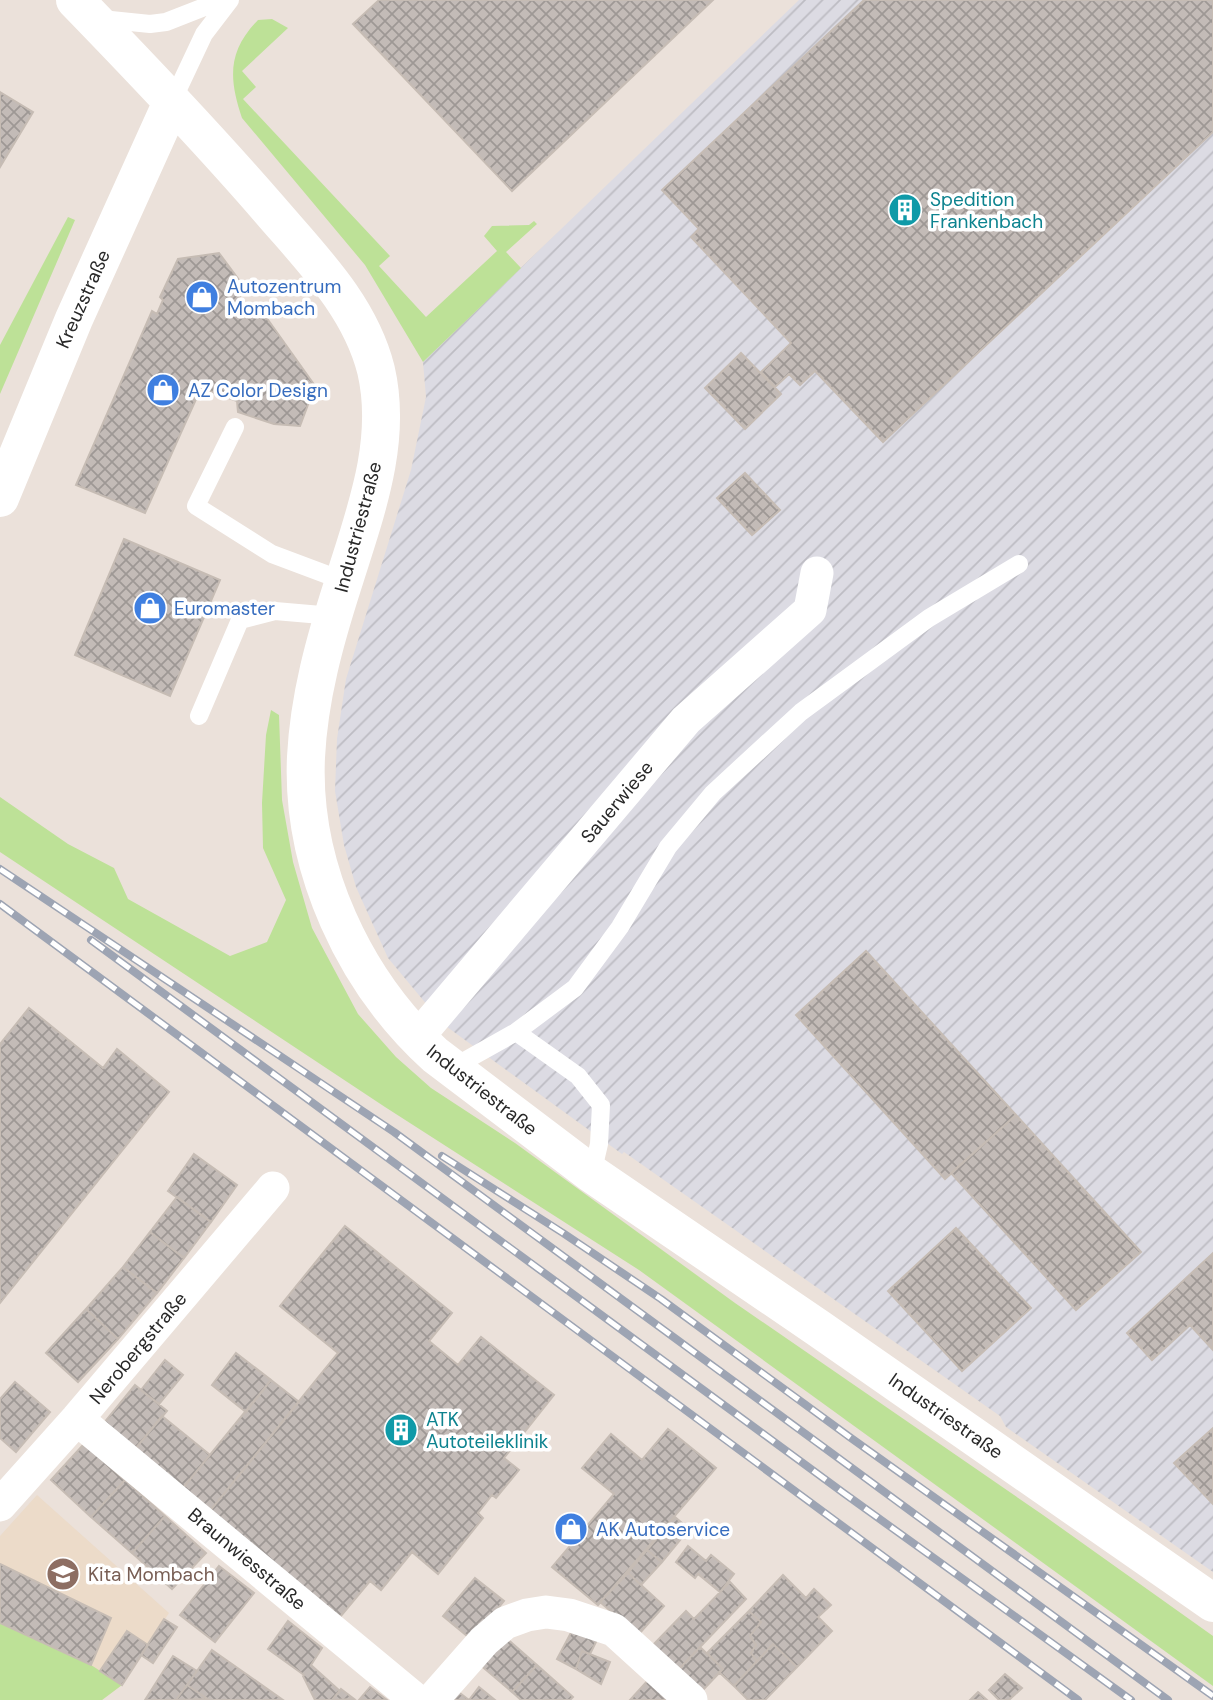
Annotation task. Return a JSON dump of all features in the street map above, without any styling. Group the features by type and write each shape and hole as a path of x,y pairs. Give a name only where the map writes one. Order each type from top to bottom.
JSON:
{"street":[{"name":"Industriestraße","path":"83,9 237,172 331,281 356,317 376,371 381,403 378,458 372,490 338,599 314,692 306,758 310,830 328,891 342,928 379,991 416,1038 592,1174 1213,1603"},
{"name":"Kreuzstraße","path":"0,498 74,319 172,102"},
{"name":"Sauerwiese","path":"416,1038 686,720 810,610 817,573"},
{"name":"Nerobergstraße","path":"0,1505 78,1419 273,1188"},
{"name":"Braunwiesstraße","path":"78,1419 416,1700"},
{"path":"432,1700 484,1641 505,1623 546,1612 569,1615 614,1630 691,1700"}],"lane":[{"path":"83,9 150,24 166,22 222,0"},
{"path":"172,102 204,34 230,0"},
{"path":"235,427 196,506 338,599"},
{"path":"452,1068 516,1032 575,988 620,927 668,847 713,793 801,712 929,618 1019,564"},
{"path":"199,716 240,620 338,599"},
{"path":"516,1032 578,1076 601,1105 599,1144 592,1174"}],"shaded area":[{"path":"799,0 1213,0 1213,1572 1006,1427 1000,1416 624,1152 622,1154 443,1024 388,958 356,887 344,845 335,791 337,739 346,679 411,470 426,397 423,362"},
{"name":"Kita Mombach","path":"37,1495 169,1613 122,1685 102,1700 0,1700 0,1536"}],"green space":[{"path":"272,19 288,28 242,71 256,87 243,99 390,256 379,266 426,317 497,251 484,236 492,226 529,225 534,221 537,224 506,252 521,268 423,362 365,265 242,118 233,78 236,55 241,43 258,20"},
{"path":"68,217 75,220 0,394 0,345"},
{"path":"271,710 279,715 282,800 293,862 312,928 358,1014 396,1057 431,1088 515,1143 735,1303 1043,1515 1213,1636 1213,1686 639,1270 385,1107 0,852 0,797 68,844 114,868 128,899 230,956 267,942 286,900 263,848 262,803 266,735"},
{"path":"0,1623 91,1665 122,1685 102,1700 0,1700"}],"building":[{"path":"379,0 713,0 512,191 353,24"},
{"name":"Spedition Frankenbach","path":"864,0 1213,0 1213,132 883,442 815,371 800,385 789,374 775,387 761,372 791,343 691,237 699,229 662,190"},
{"path":"0,92 33,112 0,167"},
{"path":"219,253 242,284 238,306 266,317 315,386 300,426 274,424 238,412 237,401 201,388 145,513 76,485 152,311 157,314 163,300 160,297 178,259"},
{"path":"741,353 781,394 745,429 705,388"},
{"path":"745,473 780,510 752,535 717,498"},
{"path":"124,539 220,580 170,696 75,655"},
{"path":"866,951 1016,1115 945,1179 796,1015"},
{"path":"29,1008 103,1068 117,1049 169,1092 0,1303 0,1044"},
{"path":"1016,1115 1141,1252 1076,1310 951,1173"},
{"path":"194,1154 237,1185 211,1222 168,1191"},
{"path":"177,1197 211,1222 184,1258 150,1232"},
{"name":"ATK Autoteileklinik","path":"345,1226 452,1313 429,1341 458,1365 481,1337 554,1395 504,1458 519,1470 496,1498 492,1495 478,1513 483,1518 438,1574 412,1552 381,1590 370,1581 340,1617 209,1512 338,1353 280,1306"},
{"path":"956,1228 1031,1308 962,1371 888,1291"},
{"path":"150,1232 184,1258 157,1293 123,1267"},
{"path":"1213,1253 1213,1350 1190,1325 1152,1360 1127,1333"},
{"path":"123,1267 157,1293 118,1339 86,1309"},
{"path":"86,1309 118,1339 78,1382 46,1353"},
{"path":"236,1353 271,1380 246,1412 212,1385"},
{"path":"165,1360 183,1375 159,1404 141,1390"},
{"path":"271,1380 299,1402 209,1512 183,1488"},
{"path":"15,1382 50,1412 16,1452 0,1438 0,1399"},
{"path":"135,1385 167,1411 135,1449 103,1424"},
{"path":"162,1416 210,1455 183,1488 135,1449"},
{"path":"1213,1428 1213,1504 1174,1463"},
{"path":"668,1429 716,1468 598,1605 552,1567 614,1494 582,1468 611,1434 642,1460"},
{"path":"84,1444 125,1480 91,1517 51,1480"},
{"path":"125,1480 165,1516 132,1553 91,1517"},
{"path":"165,1516 206,1553 172,1589 132,1553"},
{"path":"675,1517 689,1529 662,1562 647,1550"},
{"path":"688,1546 706,1561 711,1555 734,1574 720,1592 698,1574 695,1578 676,1562"},
{"path":"647,1550 662,1562 641,1585 628,1573"},
{"path":"0,1564 111,1618 91,1665 0,1623"},
{"path":"219,1566 254,1593 215,1642 180,1615"},
{"path":"628,1573 664,1606 638,1635 600,1602"},
{"path":"783,1575 806,1598 814,1589 831,1605 818,1617 832,1631 797,1667 773,1644 757,1661 751,1653 756,1645 750,1636 761,1622 749,1611"},
{"path":"475,1578 504,1601 472,1640 443,1616"},
{"path":"730,1582 746,1599 678,1670 652,1646 686,1611 694,1619"},
{"path":"749,1611 761,1622 750,1636 756,1645 751,1653 757,1661 734,1686 719,1672 723,1669 707,1653"},
{"path":"164,1619 177,1627 153,1663 141,1655"},
{"path":"288,1621 322,1648 311,1665 340,1691 332,1700 315,1700 304,1675 268,1649"},
{"path":"574,1627 600,1634 590,1654 582,1651 576,1669 557,1659"},
{"path":"127,1631 148,1645 122,1685 100,1671"},
{"path":"504,1636 537,1665 512,1692 479,1664"},
{"path":"773,1644 797,1667 765,1700 748,1700 734,1686"},
{"path":"700,1647 723,1669 701,1692 678,1670"},
{"path":"212,1650 283,1700 209,1700 187,1685"},
{"path":"582,1651 610,1662 601,1684 576,1669"},
{"path":"173,1656 197,1671 176,1700 145,1700"},
{"path":"537,1665 573,1697 570,1700 521,1700 512,1692"},
{"path":"1005,1674 1022,1688 1009,1700 999,1700 989,1690"},
{"path":"650,1678 670,1700 630,1700"},
{"path":"187,1685 208,1699 176,1700"},
{"path":"370,1687 387,1700 359,1700"},
{"path":"479,1687 495,1700 469,1700"},
{"path":"341,1689 354,1699 332,1700"},
{"path":"457,1691 469,1700 450,1700"},
{"path":"978,1692 987,1700 970,1700"}],"railway":[{"path":"0,869 394,1132 1168,1700"},
{"path":"0,904 1078,1700"},
{"path":"91,940 845,1494 1131,1700"},
{"path":"442,1156 661,1299 1213,1696"}],"place":[{"name":"Spedition Frankenbach","path":"905,210"},
{"name":"Autozentrum Mombach","path":"202,297"},
{"name":"AZ Color Design","path":"163,390"},
{"name":"Euromaster","path":"150,608"},
{"name":"ATK Autoteileklinik","path":"401,1430"},
{"name":"AK Autoservice","path":"571,1529"},
{"name":"Kita Mombach","path":"63,1574"}]}
